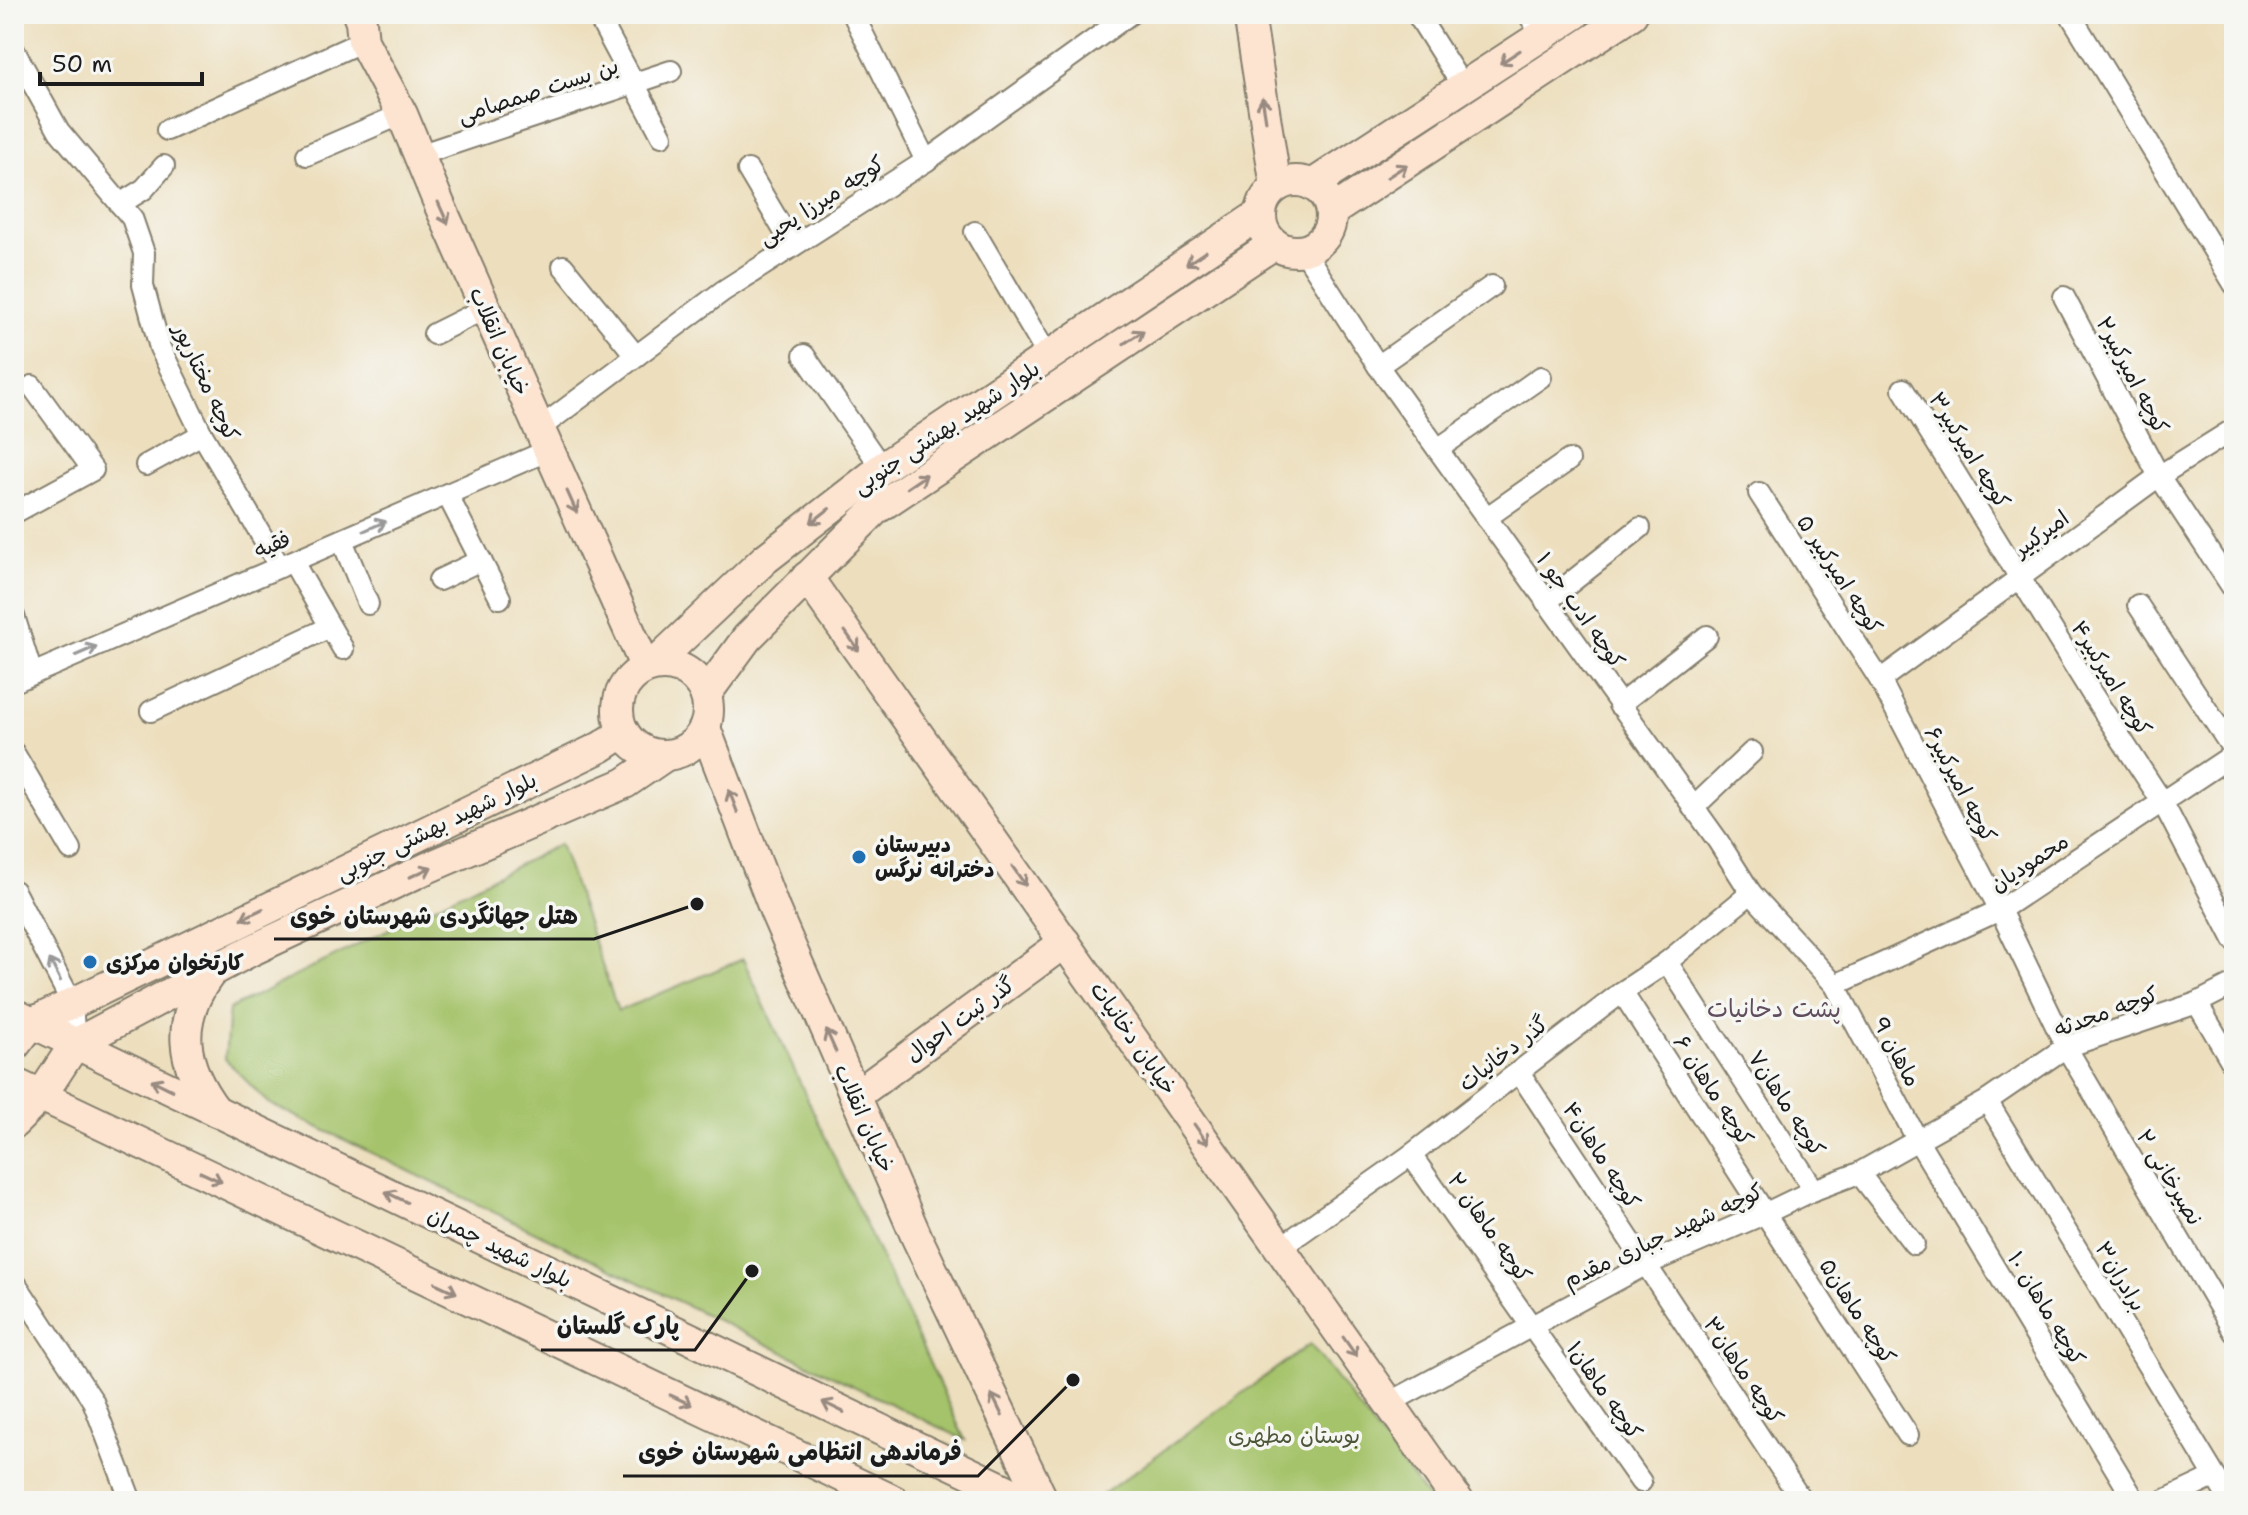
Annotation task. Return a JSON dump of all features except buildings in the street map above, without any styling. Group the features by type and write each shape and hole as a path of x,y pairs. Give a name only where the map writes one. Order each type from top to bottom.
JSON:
{"main road":[{"path":"1249,14 1276,187"},
{"path":"1312,185 1463,87 1536,24 1575,14"},
{"path":"1331,212 1632,14"},
{"name":"خیابان انقلاب","path":"365,23 486,308 649,667"},
{"path":"1294,180 1312,185 1325,196 1331,212 1329,229 1319,243 1304,251 1288,251 1274,244 1264,231 1260,214 1265,199 1276,187 1294,180"},
{"name":"بلوار شهید بهشتی جنوبی","path":"649,667 765,559 882,468 1260,214"},
{"name":"بلوار شهید بهشتی جنوبی","path":"706,694 747,638 876,509 1274,244"},
{"name":"خیابان دخانیات","path":"807,577 1458,1501"},
{"path":"714,605 716,622 722,634 732,640 747,638"},
{"path":"666,664 679,667 700,682 706,694 709,716 705,728 690,747 666,755 642,750 624,732 619,718 623,688 633,676 649,667 666,664"},
{"name":"خیابان انقلاب","path":"705,728 775,911 917,1238 1043,1501"},
{"name":"بلوار شهید بهشتی جنوبی","path":"20,1027 601,747 624,732"},
{"name":"بلوار شهید بهشتی جنوبی","path":"75,1044 211,972 427,868 625,783 666,755"},
{"name":"گذر ثبت احوال","path":"855,1096 1065,942"},
{"path":"211,972 189,1012 185,1042 192,1071 216,1111"},
{"name":"بلوار شهید چمران","path":"20,1027 75,1044 1029,1501"},
{"path":"14,1123 27,1090 75,1044"},
{"path":"27,1090 887,1499"}],"street":[{"path":"597,14 662,136"},
{"path":"853,14 926,161"},
{"name":"کوچه میرزا یحیی","path":"544,439 636,356 723,291 926,161 1130,14"},
{"path":"1417,14 1463,87"},
{"path":"2070,14 2234,284"},
{"path":"167,130 365,23"},
{"name":"کوچه مختارپور","path":"14,50 59,131 132,218 144,253 143,285 160,348 202,434 343,649"},
{"name":"بن بست صمصامی","path":"419,155 671,71"},
{"path":"307,155 402,114"},
{"path":"120,204 144,189 164,166"},
{"path":"748,170 793,246"},
{"path":"975,232 1049,358"},
{"name":"کوچه ادب جو ۱","path":"1304,251 1378,366 1718,841 1751,893 1835,985"},
{"path":"563,266 636,356"},
{"path":"1378,366 1492,286"},
{"name":"کوچه امیرکبیر۲","path":"2064,297 2159,476 2234,590"},
{"path":"434,334 486,308"},
{"path":"804,355 882,468"},
{"path":"1438,449 1541,377"},
{"path":"14,513 93,470 32,386"},
{"name":"کوچه امیرکبیر۳","path":"1903,389 2021,577"},
{"name":"امیرکبیر","path":"1880,680 2159,476 2234,429"},
{"path":"146,465 202,434"},
{"name":"فقیه","path":"23,678 447,494 544,439"},
{"path":"1486,518 1569,460"},
{"name":"کوچه امیرکبیر ۵","path":"1759,493 1880,680"},
{"path":"447,494 500,598"},
{"path":"1546,602 1640,528"},
{"path":"342,540 368,604"},
{"path":"439,580 481,560"},
{"name":"کوچه امیرکبیر۴","path":"2021,577 2163,803 2234,940"},
{"path":"2138,605 2234,752"},
{"path":"14,616 23,678"},
{"path":"151,711 330,627"},
{"path":"1619,705 1707,636"},
{"name":"کوچه امیرکبیر۶","path":"1880,680 2000,910 2066,1047"},
{"path":"1693,808 1752,752"},
{"name":"محمودیان","path":"1835,985 2000,910 2163,803 2234,752"},
{"path":"14,753 71,850"},
{"path":"14,891 72,1003 75,1044"},
{"name":"گذر دخانیات","path":"1281,1247 1411,1155 1622,992 1667,962 1751,893"},
{"name":"کوچه ماهان۷","path":"1667,962 1814,1190"},
{"name":"کوچه محدثه","path":"1917,1139 1987,1101 2066,1047 2197,1003 2234,984"},
{"name":"ماهان 9","path":"1835,985 1917,1139"},
{"name":"کوچه ماهان ۶","path":"1622,992 1766,1213"},
{"path":"2197,1003 2234,1066"},
{"name":"نصیرخانی ۲","path":"2066,1047 2234,1332"},
{"name":"کوچه ماهان۴","path":"1519,1072 1645,1265"},
{"name":"برادران۳","path":"1987,1101 2230,1501"},
{"name":"کوچه شهید جباری مقدم","path":"1389,1403 1645,1265 1859,1173 1917,1139"},
{"name":"کوچه ماهان ۱۰","path":"1917,1139 2135,1501"},
{"name":"کوچه ماهان ۲","path":"1411,1155 1530,1326"},
{"path":"1859,1173 1914,1244"},
{"name":"کوچه ماهان۵","path":"1766,1213 1908,1435"},
{"name":"کوچه ماهان۳","path":"1645,1265 1802,1501"},
{"path":"14,1281 93,1401 131,1501"},
{"name":"کوچه ماهان۱","path":"1530,1326 1641,1482"},
{"path":"2163,1501 2214,1477"}],"green space":[{"path":"560,844 618,1011 743,959 965,1440 268,1103 225,1059 229,1009"},
{"name":"بوستان مطهری","path":"1310,1344 1430,1501 1114,1501 1102,1495"}],"place":[{"name":"دبیرستان دخترانه نرگس","path":"859,857"},
{"name":"هتل جهانگردی شهرستان خوی","path":"697,904"},
{"name":"کارتخوان مرکزی","path":"90,962"},
{"name":"پارک گلستان","path":"752,1271"},
{"name":"فرماندهی انتظامی شهرستان خوی","path":"1073,1380"}],"district":[{"name":"پشت دخانیات","path":"1774,1009"}]}
